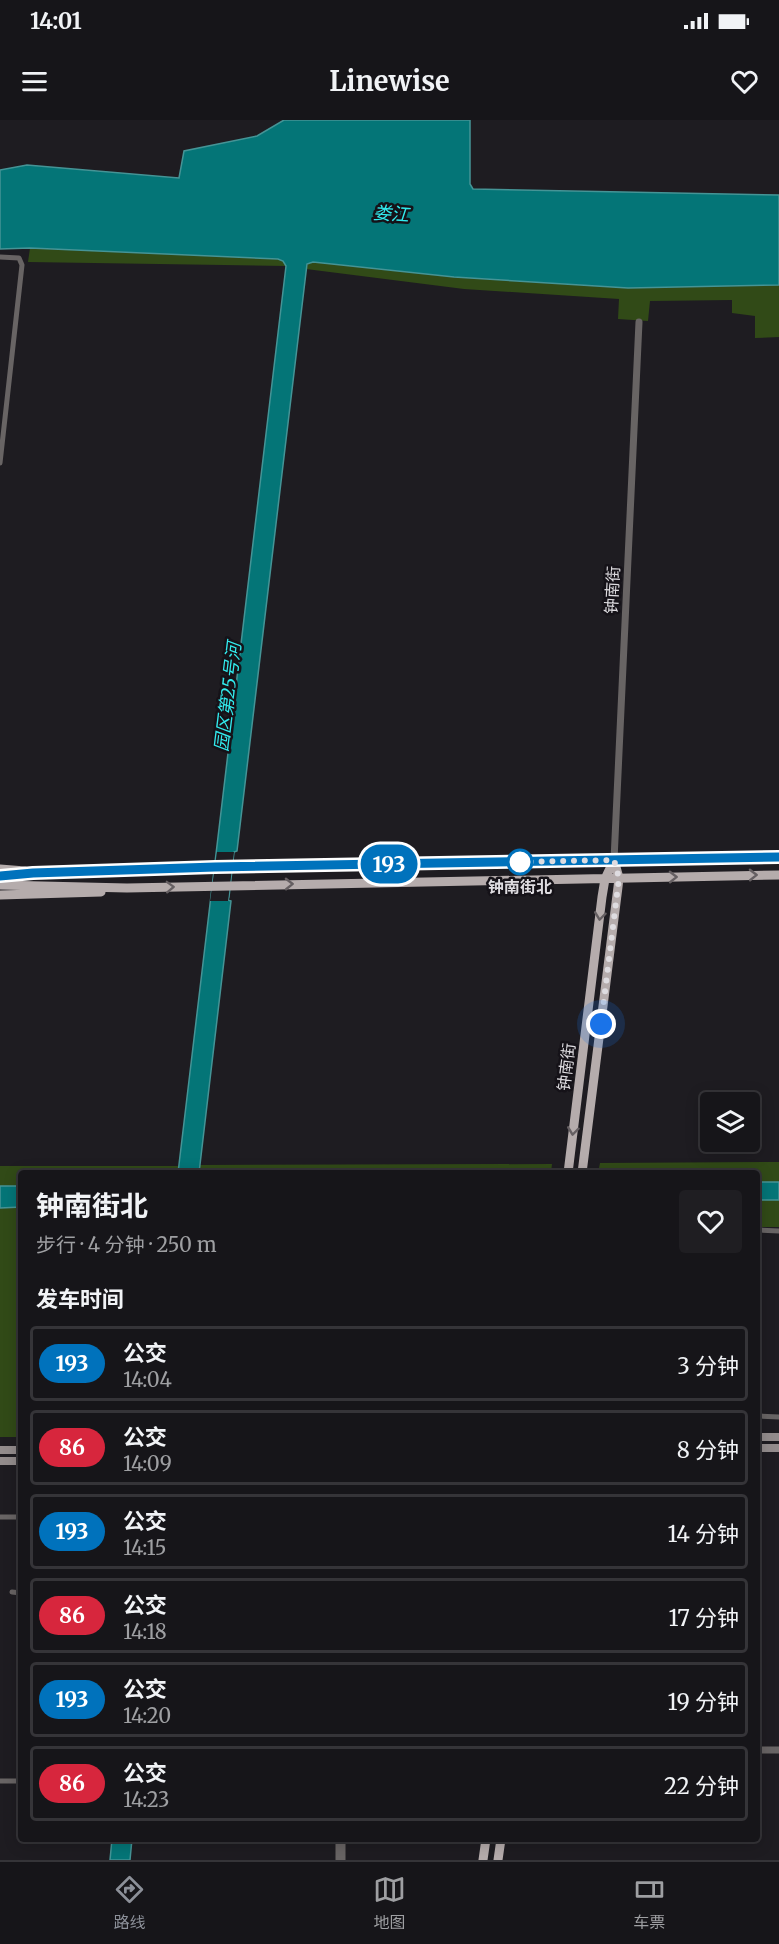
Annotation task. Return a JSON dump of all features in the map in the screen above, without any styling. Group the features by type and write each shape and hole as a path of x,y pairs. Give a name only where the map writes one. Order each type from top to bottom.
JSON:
{"main road":[{"path":"0,876 215,867 779,857"},
{"name":"钟南街","path":"582,1170 619,878 614,860"},
{"name":"钟南街","path":"568,1170 605,879 614,860"},
{"path":"0,869 33,873"},
{"path":"0,885 127,888 779,875"},
{"path":"0,895 97,893 127,888"},
{"path":"760,1437 779,1437"},
{"path":"760,1448 779,1448"},
{"path":"0,1450 18,1450"},
{"path":"0,1461 18,1461"},
{"path":"483,1860 486,1842"},
{"path":"498,1860 501,1842"}],"street":[{"path":"0,257 19,258 22,264 0,463"},
{"name":"钟南街","path":"614,860 639,322"},
{"path":"760,1230 779,1231"},
{"path":"760,1416 779,1417"},
{"path":"0,1517 18,1517"},
{"path":"12,1592 18,1593"},
{"path":"760,1750 779,1750"},
{"path":"0,1781 18,1781"},
{"path":"338,1842 338,1860"},
{"path":"343,1842 343,1860"}],"green space":[{"path":"30,248 278,259 286,266 28,262"},
{"path":"313,262 454,277 628,288 779,285 779,337 755,338 755,316 732,313 732,300 650,301 648,321 618,319 619,299 464,289 306,269 308,264"},
{"path":"779,1162 779,1182 760,1182 760,1170 599,1170 600,1163"},
{"path":"552,1164 551,1170 199,1170 200,1165"},
{"path":"0,1166 179,1166 178,1170 18,1170 18,1186 0,1186"},
{"path":"760,1200 779,1200 779,1227 760,1227"},
{"path":"18,1207 18,1437 0,1437 0,1208"}],"water":[{"name":"娄江","path":"284,120 470,120 470,184 473,189 779,195 779,285 628,288 454,277 313,262 307,264 237,851 234,852 228,900 231,901 199,1170 178,1170 286,266 278,259 30,248 0,249 0,170 27,165 179,178 184,151 257,136"},
{"path":"760,1182 779,1182 779,1200 760,1200"},
{"path":"0,1186 18,1186 18,1207 0,1208"},
{"path":"112,1842 132,1842 130,1860 110,1860"}],"pier":[{"path":"217,852 234,852 228,901 210,901"}],"bus line":[{"name":"193","path":"0,876 215,867 779,857"}],"place":[{"name":"钟南街北","path":"520,862"}],"route":[{"path":"520,862 614,860 619,878 601,1024"}],"water label":[{"name":"园区第25号河","path":"228,697"}]}
